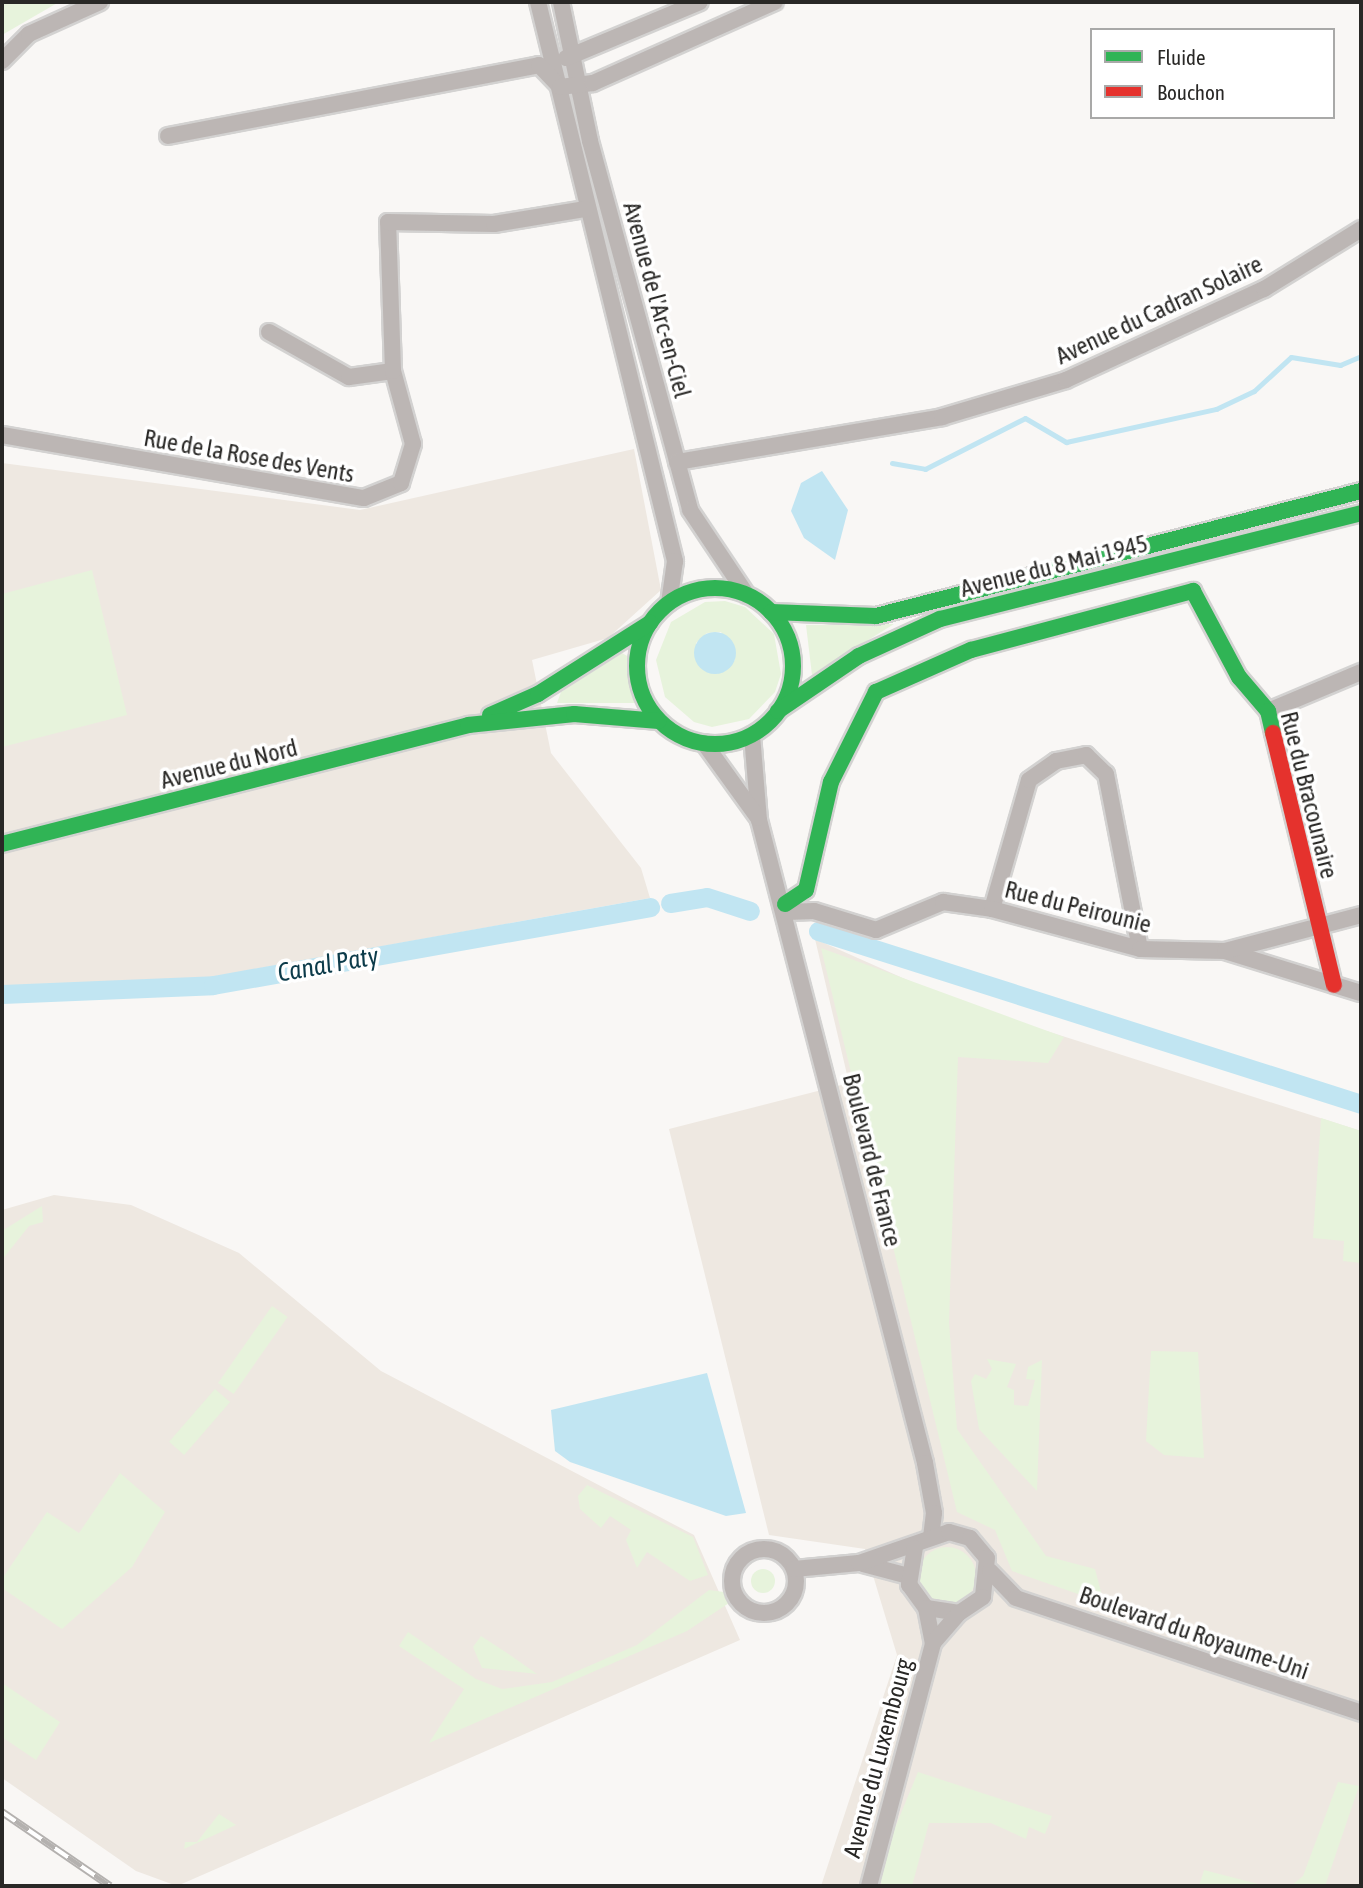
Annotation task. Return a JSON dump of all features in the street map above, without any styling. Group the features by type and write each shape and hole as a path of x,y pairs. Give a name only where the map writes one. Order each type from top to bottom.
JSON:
{"main road":[{"name":"Avenue du 8 Mai 1945","path":"771,612 876,616 1361,491"},
{"name":"Avenue du 8 Mai 1945","path":"778,711 859,656 940,619 1361,513"},
{"path":"706,589 747,595 771,612 793,661 778,711 752,735 704,743 659,720 639,684 641,642 650,623 669,603 706,589"},
{"name":"Rue du Bracounaire","path":"786,908 806,890 831,782 858,718 876,692 971,650 1194,591 1239,677 1268,711 1334,985"},
{"name":"Avenue du Nord","path":"468,725 538,694 650,623"},
{"name":"Avenue du Nord","path":"2,844 468,725 573,714 659,720"}],"street":[{"path":"2,61 29,34 100,2"},
{"name":"Avenue de l'Arc-en-Ciel","path":"538,2 560,87 586,209 674,561 669,603"},
{"name":"Avenue de l'Arc-en-Ciel","path":"561,2 573,57 586,84 677,462 704,538 747,595"},
{"path":"553,61 573,57 700,2"},
{"path":"168,136 539,65 560,87 586,84 775,2"},
{"name":"Rue de la Rose des Vents","path":"2,435 364,498 401,482 413,444 393,371 388,222 494,224 586,209"},
{"name":"Avenue du Cadran Solaire","path":"677,462 942,417 1066,380 1264,289 1361,229"},
{"path":"269,332 325,366 349,377 393,371"},
{"path":"1268,711 1361,672"},
{"name":"Boulevard de France","path":"752,735 760,820 786,908 934,1513 931,1536"},
{"name":"Boulevard de France","path":"704,743 760,820"},
{"path":"992,909 1029,780 1056,761 1086,755 1106,774 1140,949"},
{"name":"Rue du Peirounie","path":"786,908 814,911 876,930 943,902 992,909 1140,949 1225,951 1361,993"},
{"path":"1225,951 1318,922 1361,915"},
{"path":"934,1513 956,1533 981,1547 990,1571 978,1603"},
{"path":"794,1569 793,1597 776,1612 754,1612 737,1599 733,1571 753,1550 775,1551 794,1569 859,1563 915,1548 931,1536 956,1533"},
{"path":"915,1548 908,1576 926,1608 959,1613 978,1603 1012,1595"},
{"path":"859,1563 908,1576"},
{"name":"Boulevard du Royaume-Uni","path":"990,1571 1012,1595 1361,1713"},
{"name":"Avenue du Luxembourg","path":"869,1886 933,1643 926,1608"},
{"name":"Avenue du Luxembourg","path":"933,1643 959,1613"}],"shaded area":[{"path":"634,449 661,590 608,638 532,660 551,753 641,868 650,898 211,977 2,986 2,463 360,510"},
{"path":"815,939 959,1003 1361,1131 1361,1886 821,1886 897,1655 865,1549 769,1535 669,1129 849,1083"},
{"path":"54,1195 131,1205 239,1253 381,1371 694,1535 740,1640 177,1886 136,1871 2,1778 2,1210"}],"green space":[{"path":"2,2 59,2 2,35"},
{"path":"92,570 127,715 2,747 2,594"},
{"path":"725,601 745,607 774,634 781,674 775,692 749,719 712,727 694,722 665,697 656,660 671,622 705,602","holes":["721,632 735,660 721,673 708,673 696,643 707,633"]},
{"path":"894,624 812,675 806,625"},
{"path":"622,653 629,657 636,703 557,703 561,692"},
{"path":"821,948 1064,1037 1048,1063 958,1057 949,1322 957,1429 1046,1556 1095,1569 1104,1603 1012,1571 995,1530 957,1512"},
{"path":"1321,1118 1361,1131 1361,1263 1343,1261 1344,1241 1313,1238"},
{"path":"42,1206 43,1222 29,1226 2,1260 2,1231"},
{"path":"272,1306 288,1317 234,1394 218,1383"},
{"path":"1151,1351 1198,1352 1204,1458 1164,1455 1146,1441"},
{"path":"987,1359 1016,1364 1007,1387 1014,1390 1014,1405 1028,1406 1035,1380 1026,1379 1028,1367 1042,1360 1037,1491 979,1429 971,1381 975,1374 986,1379 992,1369"},
{"path":"215,1389 230,1402 184,1455 169,1442"},
{"path":"120,1473 165,1512 132,1567 62,1629 2,1588 2,1579 47,1512 79,1533"},
{"path":"587,1485 693,1537 708,1575 690,1581 647,1552 637,1568 626,1540 631,1530 610,1516 601,1528 580,1509 578,1496"},
{"path":"947,1547 958,1549 971,1560 976,1576 974,1587 963,1600 947,1605 936,1603 923,1592 918,1576 920,1565 931,1552"},
{"path":"763,1569 774,1576 775,1581 768,1592 763,1593 752,1586 751,1581 758,1570"},
{"path":"709,1590 724,1592 729,1603 687,1631 429,1743 464,1689 399,1646 408,1632 476,1679 502,1689 552,1682 637,1645"},
{"path":"481,1636 537,1674 482,1668 473,1647"},
{"path":"2,1683 60,1722 36,1760 2,1737"},
{"path":"918,1772 1052,1816 1045,1834 1029,1827 1026,1839 991,1823 929,1823 912,1886 882,1886 878,1869"},
{"path":"1338,1782 1359,1786 1325,1886 1291,1886 1303,1876"},
{"path":"219,1814 236,1825 184,1849 185,1842 197,1842"},
{"path":"1204,1870 1266,1886 1199,1886"}],"water":[{"path":"822,471 848,510 835,560 804,538 791,511 801,483"},
{"path":"715,632 730,638 736,653 730,668 715,674 700,668 694,653 700,638"},
{"path":"707,1373 746,1513 726,1516 570,1462 555,1451 551,1410"}],"waterway":[{"path":"892,463 925,469 1025,418 1066,442 1216,409 1254,391 1291,357 1340,365 1361,356"},
{"name":"Canal Paty","path":"670,903 707,897 750,911"},
{"name":"Canal Paty","path":"2,994 213,985 650,907"},
{"path":"818,931 1361,1104"}],"railway":[{"path":"2,1812 110,1886"}],"traffic: fast":[{"path":"771,612 876,616 1361,491"},
{"path":"778,711 859,656 940,619 1361,513"},
{"path":"715,588 745,594 770,611 787,636 793,666 787,696 770,721 745,738 715,744 685,738 660,721 643,696 637,666 643,636 660,611 685,594 715,588"},
{"path":"785,904 806,890 831,782 876,692 971,650 1193,591 1239,677 1268,711 1273,733"},
{"path":"490,715 538,694 650,623"},
{"path":"2,844 468,725 574,714 659,721"}],"traffic: jam":[{"path":"1273,733 1334,985"}]}
